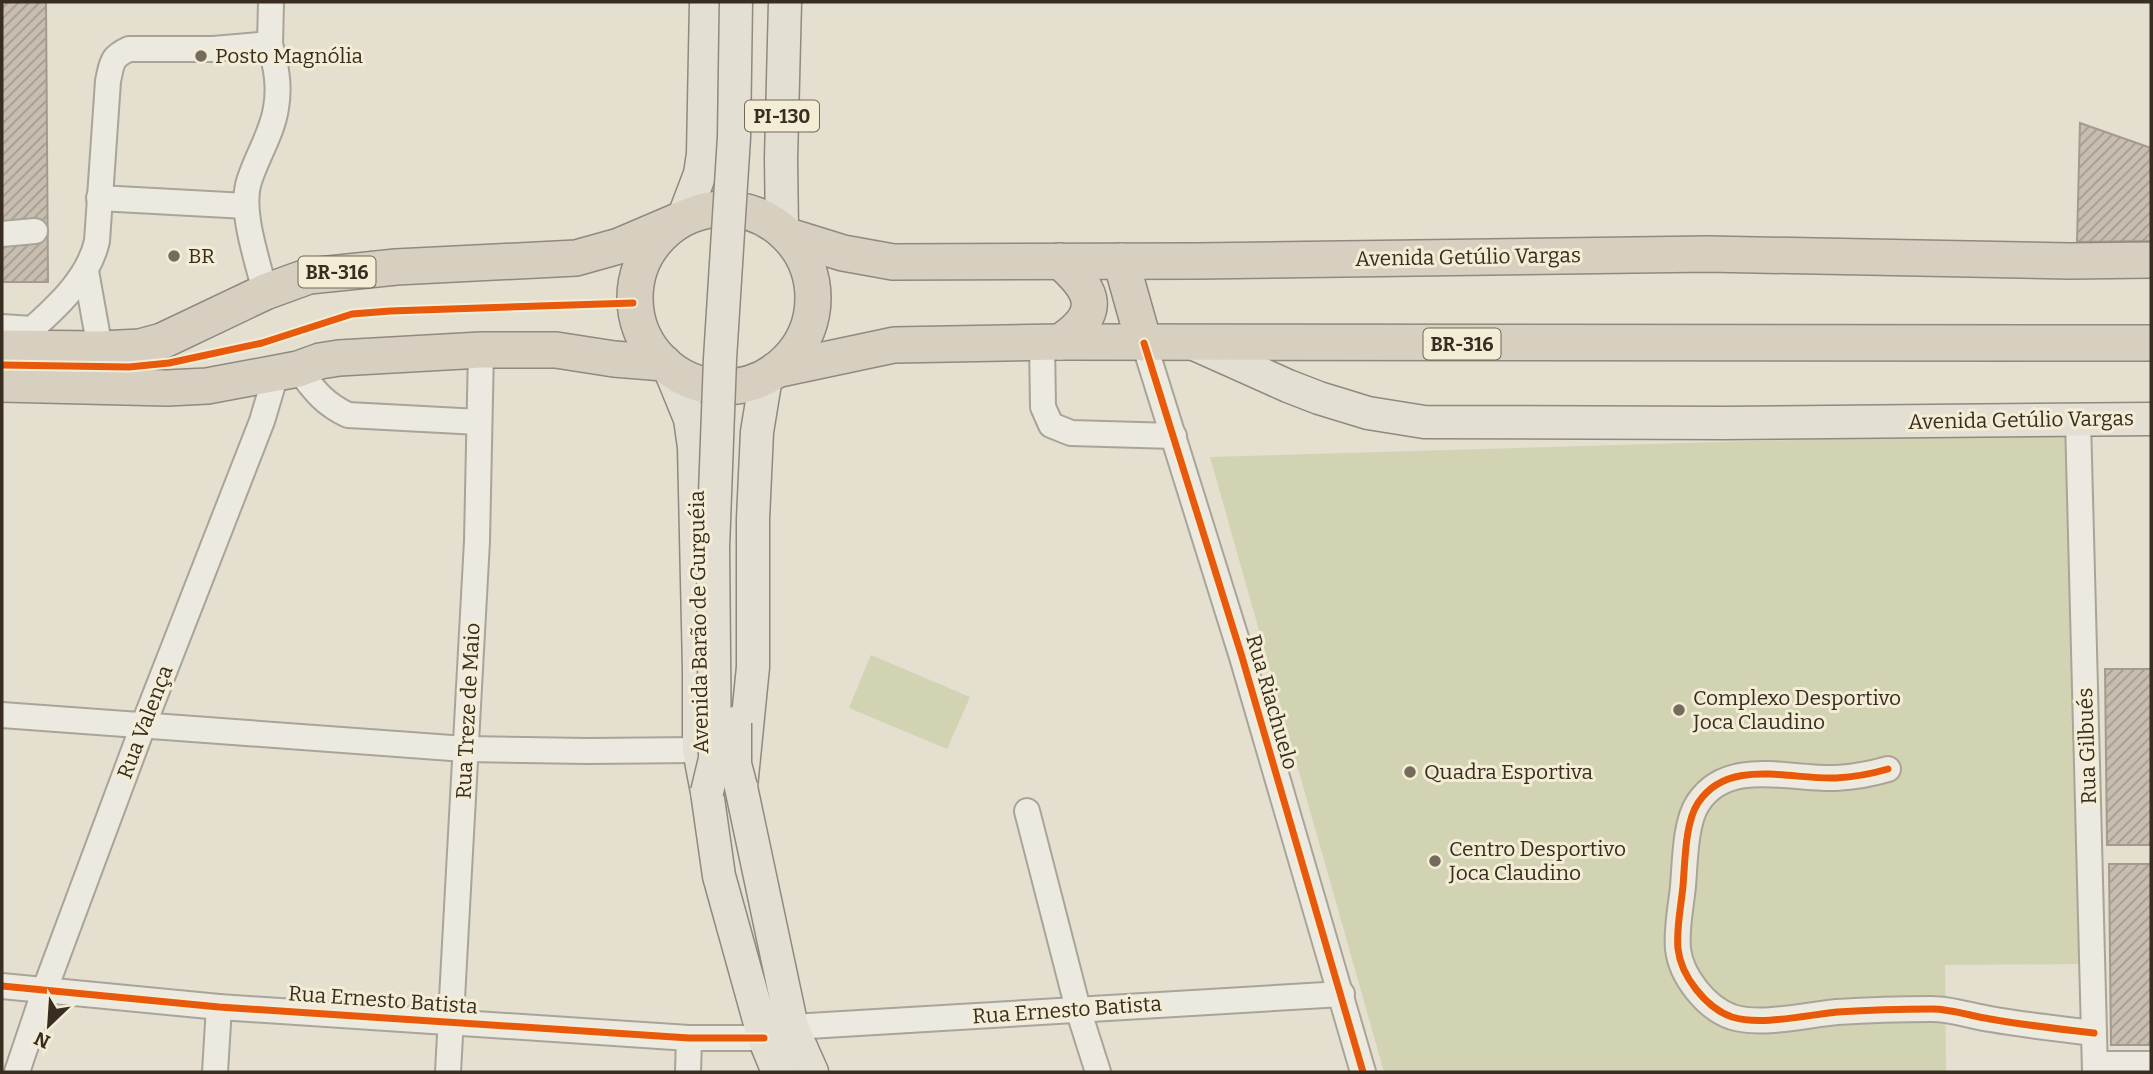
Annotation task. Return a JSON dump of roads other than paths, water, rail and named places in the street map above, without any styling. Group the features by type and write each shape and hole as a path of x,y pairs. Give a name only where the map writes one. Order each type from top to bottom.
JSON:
{"highway":[{"name":"Avenida Getúlio Vargas","path":"18,336 100,349 133,348 163,341 265,292 309,276 396,267 576,258 619,246 709,209 736,209 761,216 785,233 843,253 893,262 1708,254 2151,260"},
{"name":"BR-316","path":"660,359 639,328 634,312 633,294 641,261 659,235 682,218"},
{"name":"BR-316","path":"780,364 811,318 813,290 806,261 796,244 785,233"},
{"path":"1051,342 1083,325 1089,304 1082,281 1060,261"},
{"path":"1121,261 1144,343"},
{"name":"Avenida Getúlio Vargas","path":"2,384 206,386 287,372 320,361 363,355 481,350 556,350 614,359 660,359 685,379 717,387 742,385 780,364 894,345 1051,342 2151,343"}],"main road":[{"path":"682,218 700,174 703,155 706,2"},
{"path":"707,792 715,759 713,548 720,359 734,137 736,2"},
{"path":"741,787 735,764 732,559 747,221 752,2"},
{"name":"PI-130","path":"785,2 781,159 785,233"},
{"name":"Avenida Getúlio Vargas","path":"1192,343 1319,398 1368,413 1424,422 1725,424 2151,419"},
{"name":"Avenida Barão de Gurguéia","path":"660,359 690,419 694,447 699,750 719,876 778,1033 812,1072"},
{"name":"Avenida Barão de Gurguéia","path":"778,1072 778,1033 741,787 753,667 753,519 757,432 780,364"}],"street":[{"path":"265,292 246,206 248,186 276,111 277,68 270,44 271,2"},
{"path":"2,306 14,318 18,336 54,307 86,271 94,254 108,81 112,62 118,54 140,48 213,49 270,44"},
{"path":"99,198 246,206"},
{"path":"2,234 35,231"},
{"path":"86,271 100,349"},
{"path":"1051,342 1044,407 1051,425 1071,433 1174,436"},
{"name":"Rua Riachuelo","path":"1144,343 1342,994 1363,1072"},
{"name":"Rua Treze de Maio","path":"448,1072 477,541 481,350"},
{"path":"287,372 330,407 348,415 479,422"},
{"name":"Rua Valença","path":"17,1072 142,726 262,421 287,372"},
{"name":"Rua Gilbués","path":"2078,420 2095,1068"},
{"path":"2,715 465,749 699,750"},
{"path":"1888,769 1864,776 1835,778 1743,775 1718,783 1698,804 1692,817 1687,850 1678,951 1683,969 1699,992 1718,1010 1732,1017 1752,1020 1839,1012 1936,1009 2094,1033"},
{"path":"1027,811 1078,1009 1098,1072"},
{"name":"Rua Ernesto Batista","path":"2,986 219,1007 689,1038 1078,1009 1342,994"},
{"path":"215,1072 219,1007"},
{"path":"688,1072 689,1038"},
{"path":"2095,1068 2151,1064"}],"place":[{"name":"Posto Magnólia","path":"201,56"},
{"name":"BR","path":"174,256"},
{"name":"Complexo Desportivo Joca Claudino","path":"1679,710"},
{"name":"Quadra Esportiva","path":"1410,772"},
{"name":"Centro Desportivo Joca Claudino","path":"1435,861"}]}
